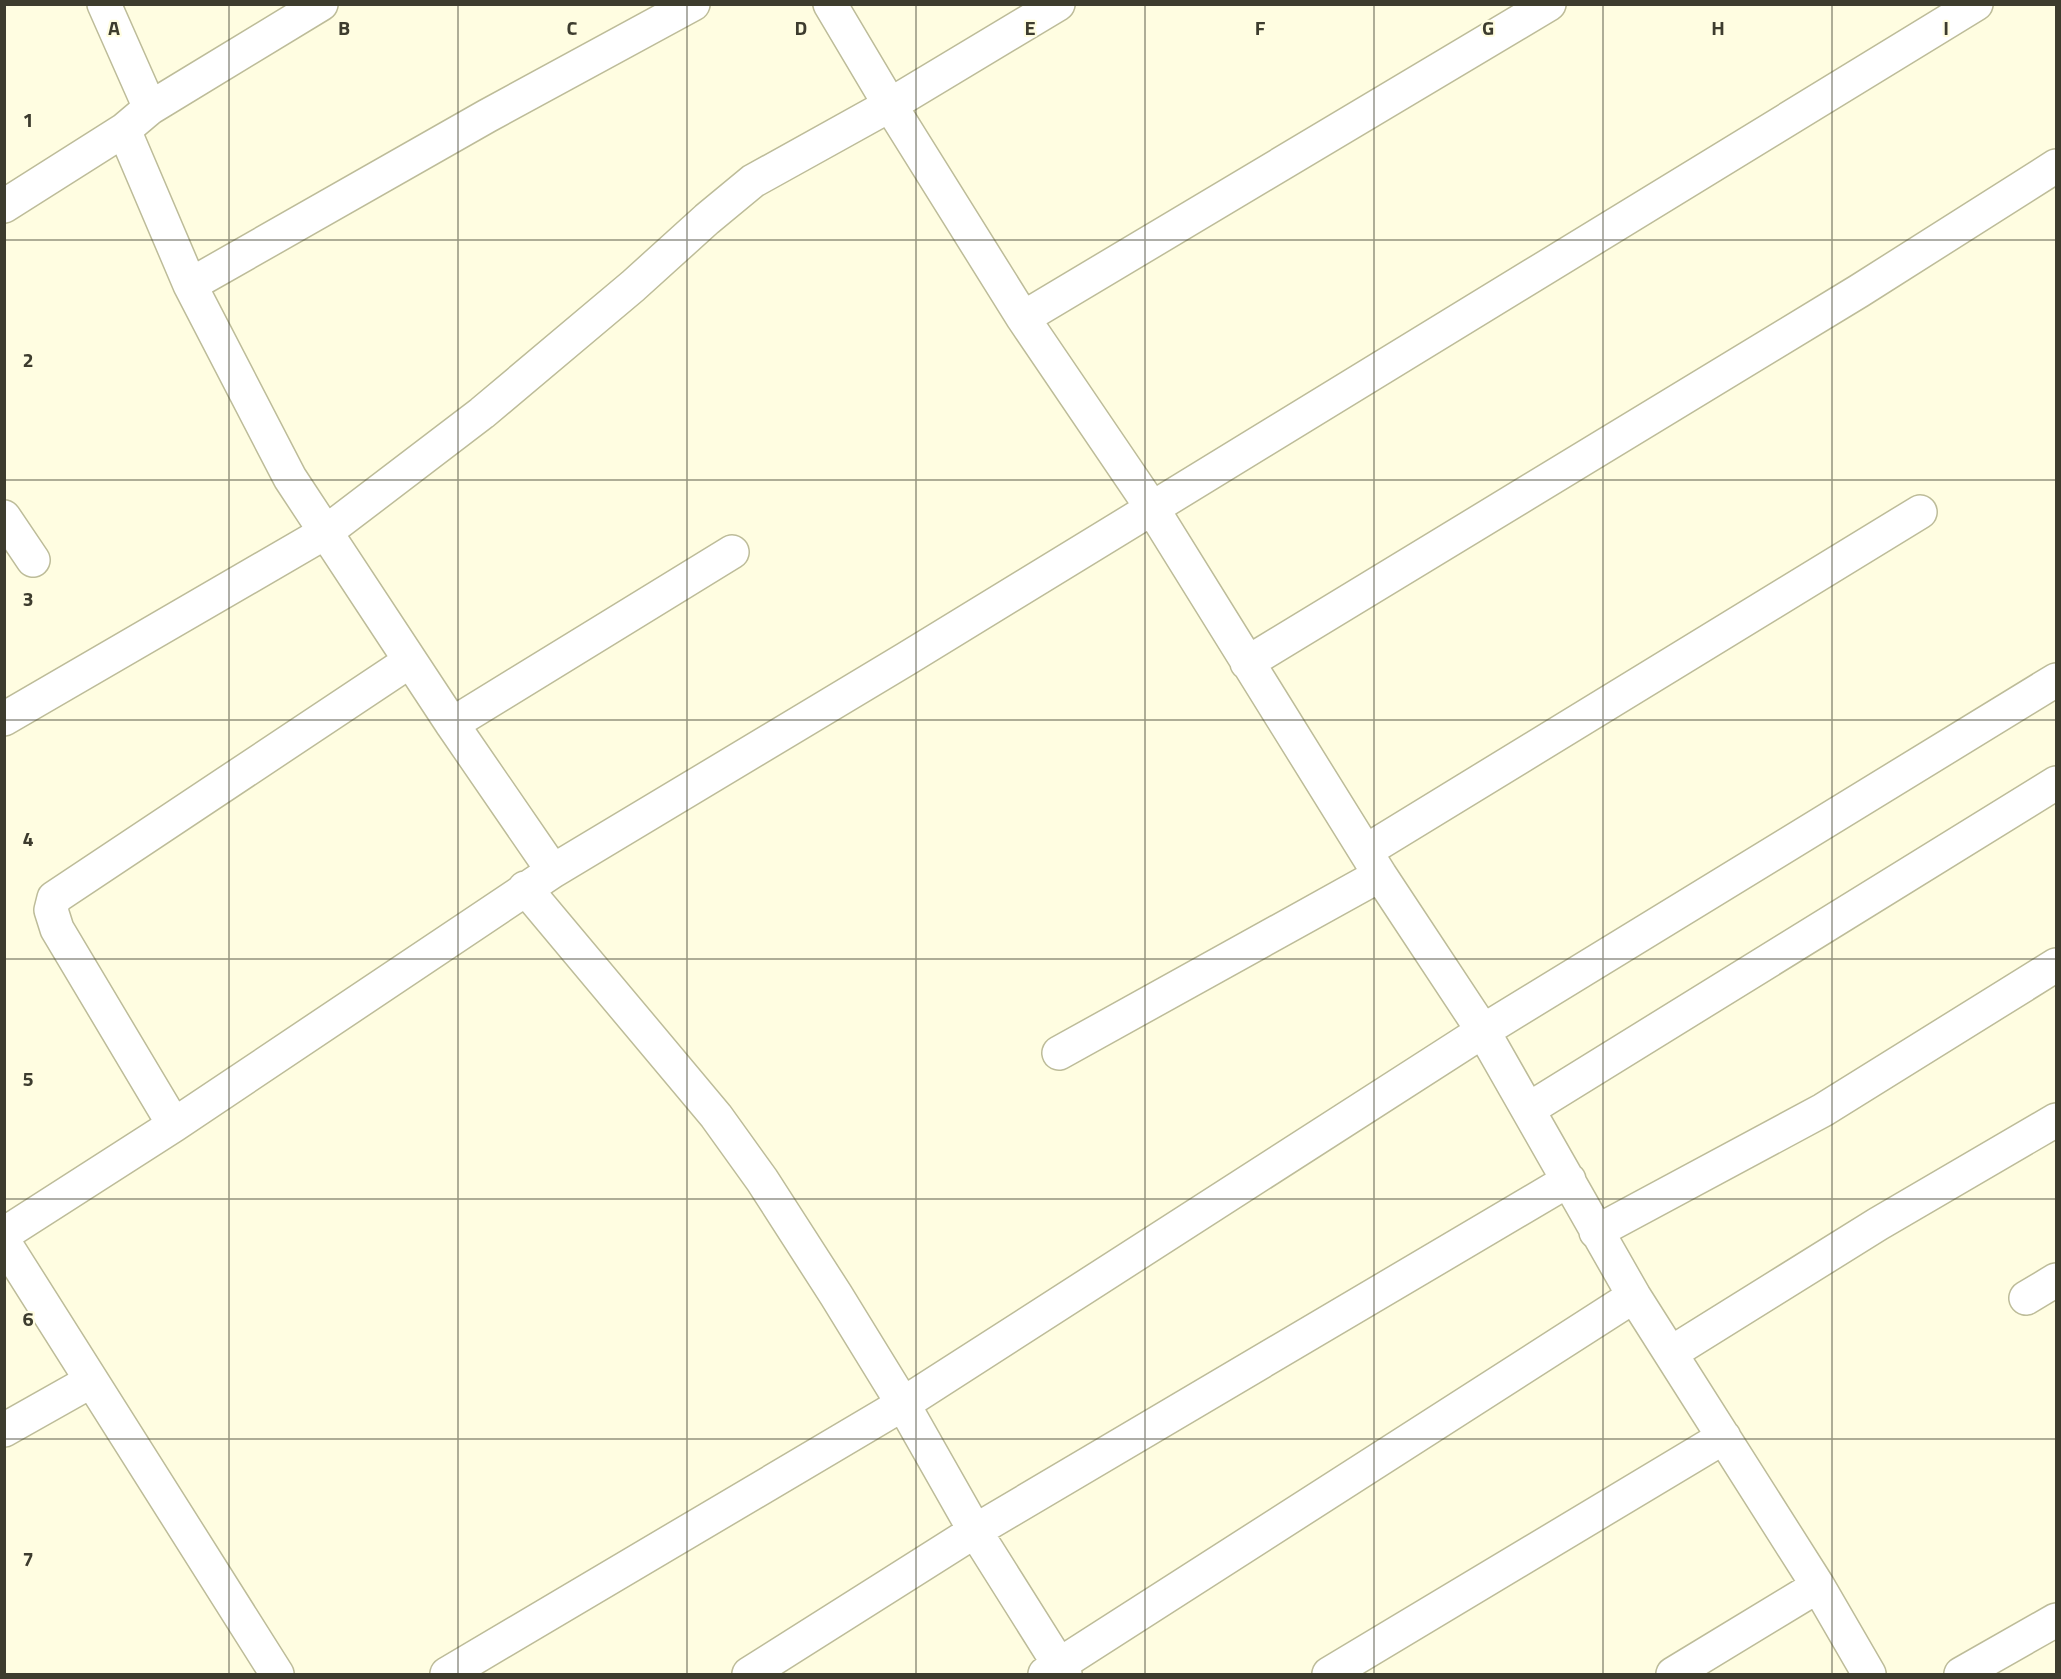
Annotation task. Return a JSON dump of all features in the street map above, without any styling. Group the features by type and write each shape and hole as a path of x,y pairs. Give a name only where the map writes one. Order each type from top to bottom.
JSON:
{"street":[{"path":"104,4 150,108"},
{"path":"4,206 124,130 150,108 321,4"},
{"path":"190,285 487,116 693,4"},
{"path":"830,4 1023,318 1152,508 1373,863 1483,1031 1634,1296 1818,1586 1869,1674"},
{"path":"4,719 326,531 482,413 753,181 890,105 1058,4"},
{"path":"1023,318 1549,4"},
{"path":"4,1234 174,1125 525,888 896,665 1976,4"},
{"path":"124,130 190,285 290,478 452,724 553,871"},
{"path":"1247,663 1859,291 2056,166"},
{"path":"1059,1053 1373,863 1920,512"},
{"path":"4,517 33,560"},
{"path":"452,724 732,552"},
{"path":"174,1125 57,929 51,910 54,898 410,661"},
{"path":"447,1674 903,1404 1483,1031 2056,682"},
{"path":"1528,1109 2056,783"},
{"path":"525,888 716,1116 787,1218 903,1404 1056,1672 1634,1296"},
{"path":"1596,1232 1823,1110 2056,965"},
{"path":"1671,1353 1878,1224 2056,1120"},
{"path":"749,1674 975,1532 1569,1180"},
{"path":"4,1242 277,1674"},
{"path":"2026,1298 2056,1280"},
{"path":"4,1430 92,1381"},
{"path":"1329,1674 1724,1437"},
{"path":"1673,1674 1818,1586"},
{"path":"1961,1674 2056,1620"}]}
